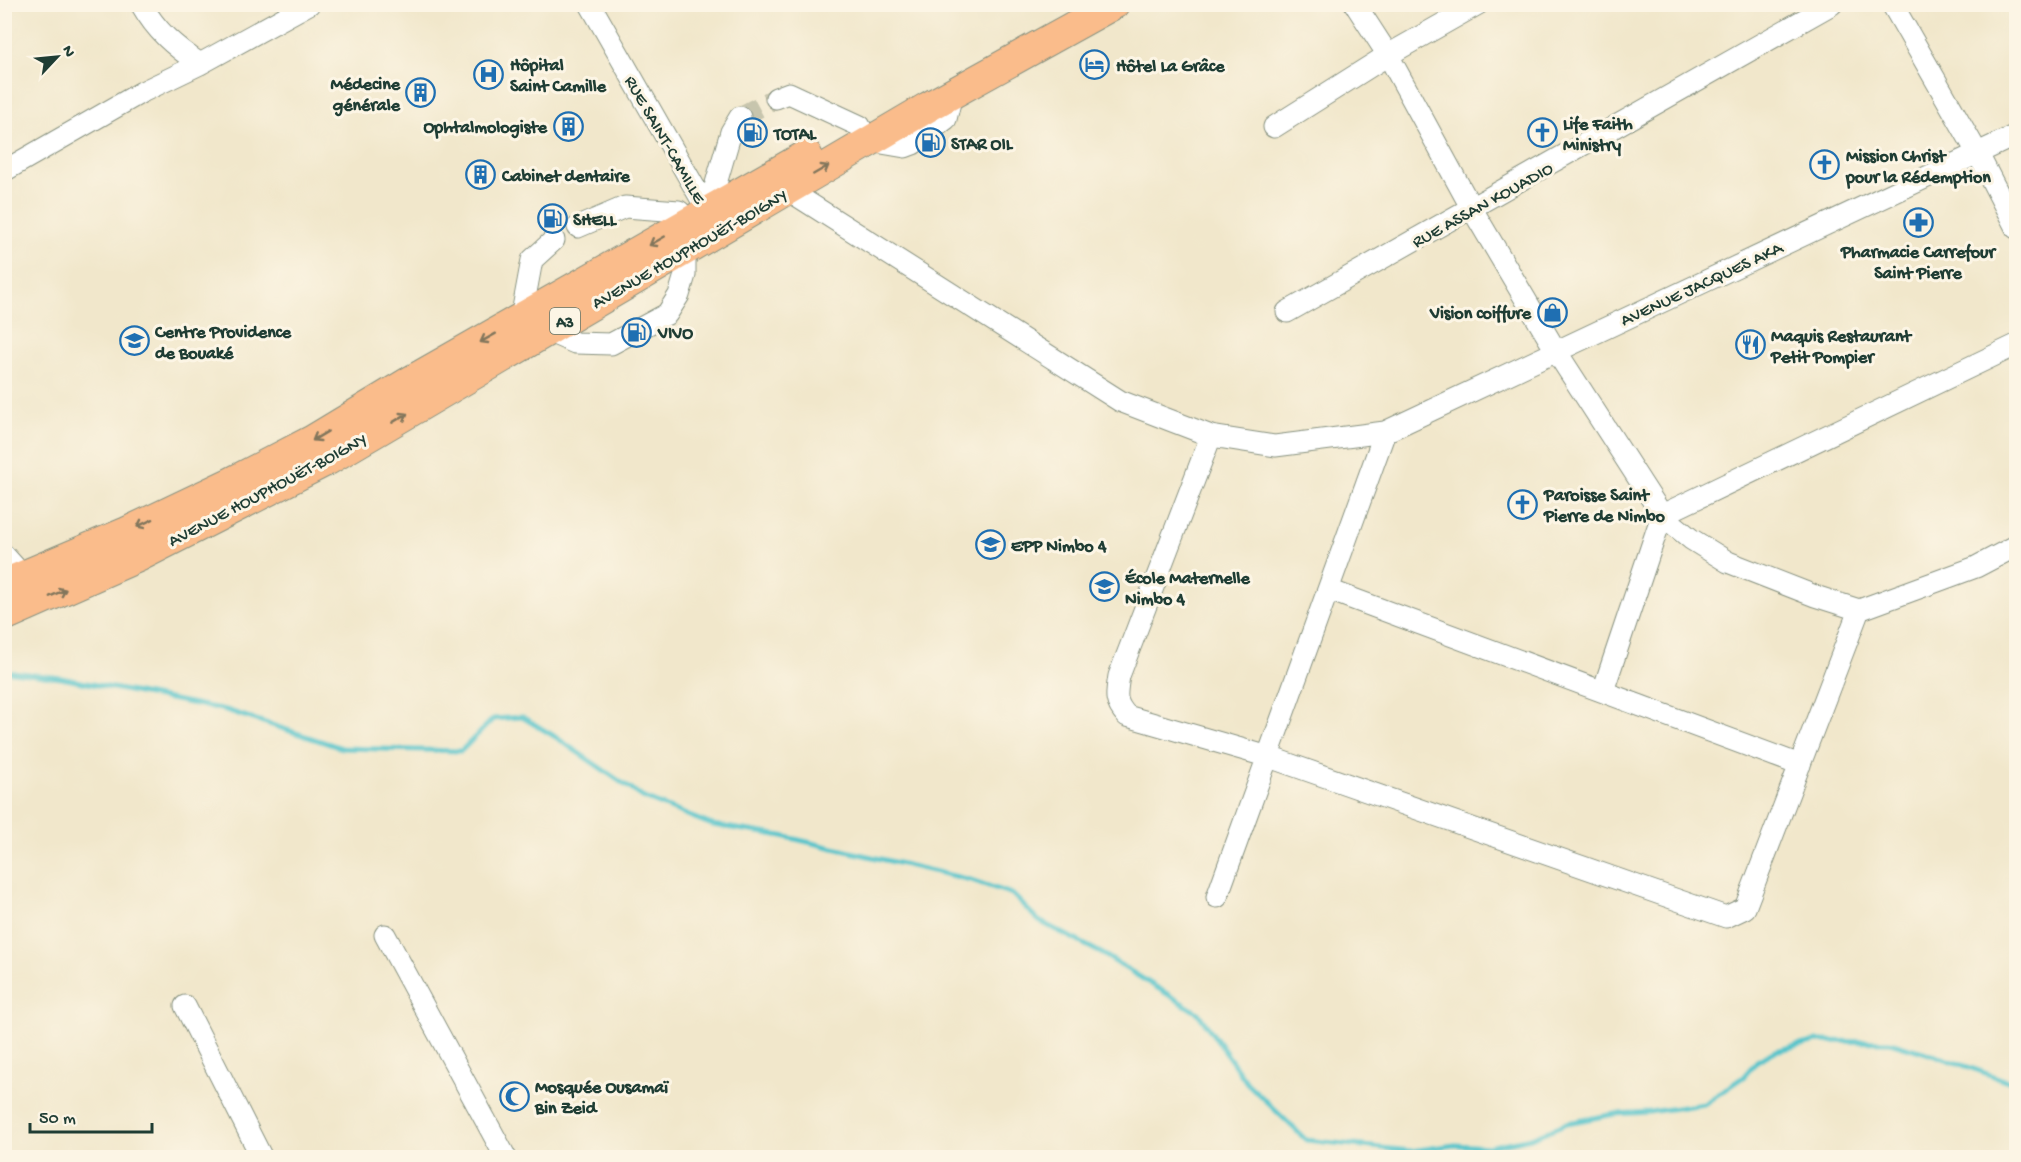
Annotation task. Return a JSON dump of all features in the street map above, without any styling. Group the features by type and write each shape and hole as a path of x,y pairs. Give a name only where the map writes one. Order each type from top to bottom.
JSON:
{"highway":[{"name":"AVENUE HOUPHOUËT-BOIGNY","path":"4,616 140,556 328,460 534,325 694,228 865,134 1073,4"},
{"name":"AVENUE HOUPHOUËT-BOIGNY","path":"865,134 952,94 1114,4"},
{"name":"AVENUE HOUPHOUËT-BOIGNY","path":"694,228 781,182"},
{"name":"AVENUE HOUPHOUËT-BOIGNY","path":"11,572 127,532 313,440 409,382 534,325"}],"street":[{"path":"141,4 158,31 200,64"},
{"path":"4,171 142,92 200,64 309,4"},
{"name":"RUE SAINT-CAMILLE","path":"590,4 694,228"},
{"path":"1355,4 1388,55 1472,209 1556,351 1662,515 1690,539 1728,562 1815,596 1859,610 1976,567 2016,546"},
{"path":"1274,127 1388,55 1478,4"},
{"name":"RUE ASSAN KOUADIO","path":"1287,312 1832,4"},
{"path":"1892,4 1978,154 2016,228"},
{"path":"776,98 789,93 865,134"},
{"path":"554,240 532,260 534,325 575,343 611,344 667,314 679,295 694,228 731,132 740,117"},
{"name":"AVENUE JACQUES AKA","path":"781,182 1120,401 1211,436 1275,446 1385,432 2016,135"},
{"path":"578,227 625,207 679,211 694,228"},
{"path":"1603,692 1662,515 2016,345"},
{"path":"1217,897 1385,432"},
{"path":"1211,436 1119,676 1116,698 1119,708 1127,716 1269,756 1726,917 1745,908 1859,610"},
{"path":"1329,590 1800,765"},
{"path":"385,935 469,1086 506,1158"},
{"path":"185,1006 262,1158"}],"waterway":[{"path":"4,671 61,678 226,710 342,748 461,751 493,719 522,717 554,736 644,798 712,825 782,836 971,880 1012,894 1039,921 1101,953 1198,1013 1247,1083 1306,1140 1410,1151 1455,1145 1488,1147 1531,1138 1567,1123 1615,1114 1649,1112 1704,1104 1743,1077 1757,1061 1775,1051 1817,1041 1890,1042 2016,1084"}],"tunnel":[{"path":"740,117 776,98"}],"place":[{"name":"Hôtel La Grâce","path":"1095,65"},
{"name":"Hôpital Saint Camille","path":"489,74"},
{"name":"Médecine générale","path":"421,93"},
{"name":"Ophtalmologiste","path":"568,126"},
{"name":"TOTAL","path":"753,133"},
{"name":"Life Faith Ministry","path":"1542,133"},
{"name":"STAR OIL","path":"930,143"},
{"name":"Mission Christ pour la Rédemption","path":"1825,165"},
{"name":"Cabinet dentaire","path":"481,175"},
{"name":"SHELL","path":"552,219"},
{"name":"Pharmacie Carrefour Saint Pierre","path":"1918,222"},
{"name":"Vision coiffure","path":"1552,312"},
{"name":"VIVO","path":"637,332"},
{"name":"Centre Providence de Bouaké","path":"134,341"},
{"name":"Maquis Restaurant Petit Pompier","path":"1750,345"},
{"name":"Paroisse Saint Pierre de Nimbo","path":"1523,504"},
{"name":"EPP Nimbo 4","path":"990,545"},
{"name":"École Maternelle Nimbo 4","path":"1104,587"},
{"name":"Mosquée Ousamaï Bin Zeid","path":"514,1096"}]}
